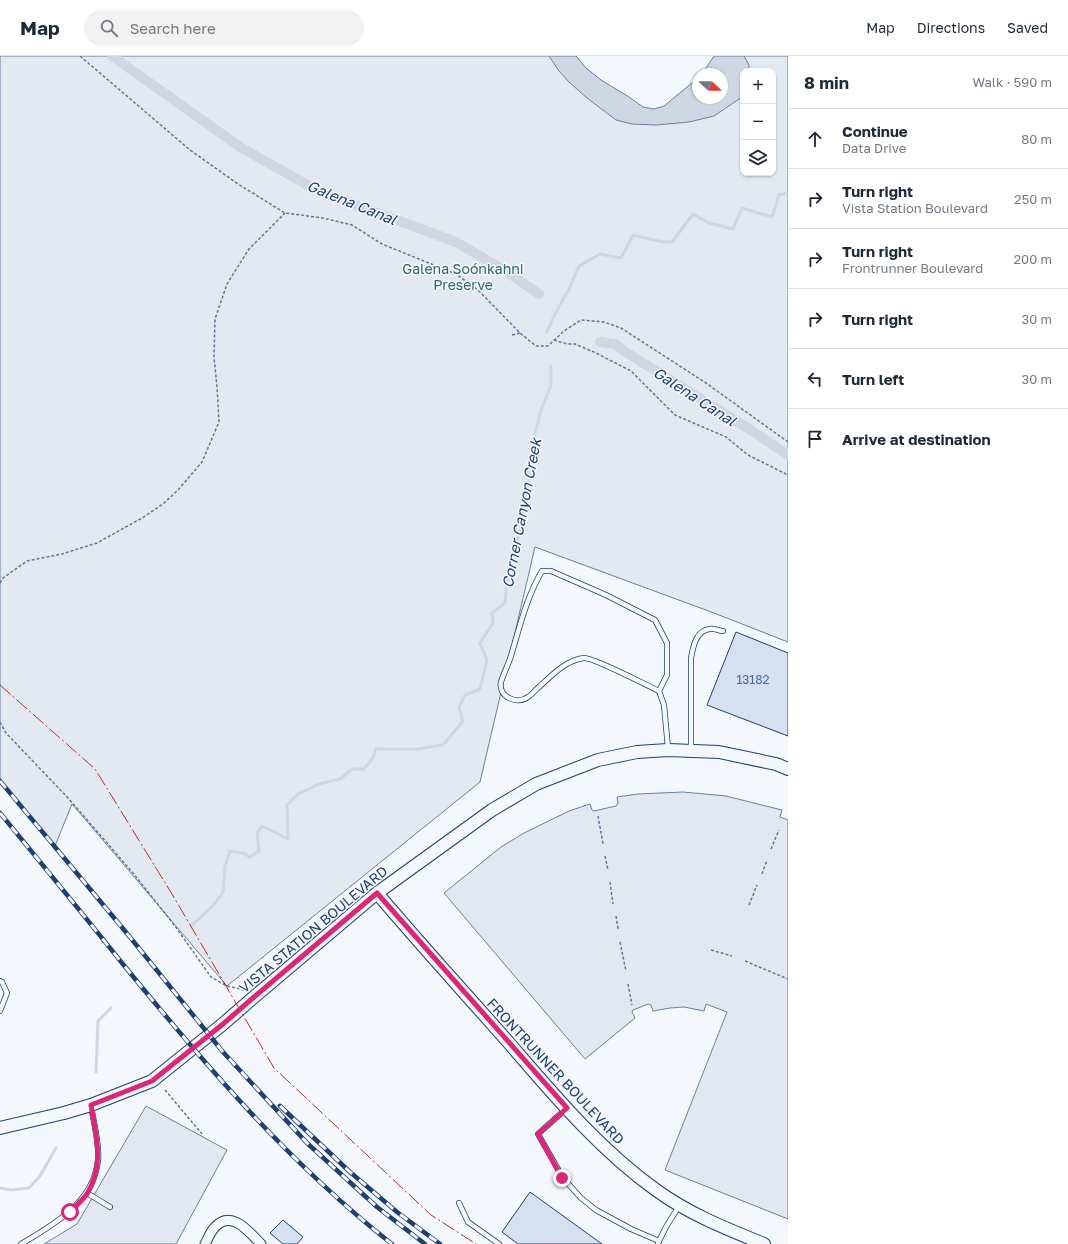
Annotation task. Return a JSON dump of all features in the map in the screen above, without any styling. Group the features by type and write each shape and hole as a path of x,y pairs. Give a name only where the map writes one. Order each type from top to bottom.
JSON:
{"street":[{"name":"VISTA STATION BOULEVARD","path":"0,1128 91,1105 152,1081 223,1024 377,893 492,810 536,784 598,760 637,752 668,750 719,752 776,764 788,769"},
{"name":"FRONTRUNNER BOULEVARD","path":"377,893 567,1108 624,1166 657,1191 680,1205 727,1229 764,1244"},
{"path":"205,1244 213,1228 221,1222 228,1220 243,1227 261,1244"}],"lane":[{"path":"659,691 667,674 667,643 655,620 606,595 551,571 542,571 535,583 501,683 503,692 507,698 515,701 527,698 567,662 586,658 614,669 659,691 664,705 668,750"},
{"path":"691,751 692,648 695,639 703,632 709,629 723,631"},
{"path":"0,981 2,982 7,993 0,1011"},
{"path":"21,1244 70,1212 87,1193 99,1159 91,1105"},
{"path":"567,1108 538,1134 562,1178 581,1198 596,1210 658,1243 680,1205"},
{"path":"87,1193 110,1207"},
{"path":"459,1203 468,1222 499,1244"}],"path":[{"path":"80,56 190,150 238,184 285,213 323,218 352,225 382,244 456,274 478,290 536,346 548,346 564,331 581,320 604,322 621,328 706,383 788,442"},
{"path":"0,583 3,578 27,561 62,554 97,543 142,518 162,504 178,490 202,462 219,422 214,357 215,319 228,284 249,249 285,213"},
{"path":"512,335 520,332"},
{"path":"554,340 567,344 574,344 596,353 631,371 675,415 726,437 748,455 788,475"},
{"path":"0,722 6,733 69,799 133,873 175,926 211,977 227,986 241,989 254,997"},
{"path":"598,816 603,844"},
{"path":"772,849 779,830"},
{"path":"605,856 608,870"},
{"path":"762,874 767,860"},
{"path":"610,882 613,904"},
{"path":"749,906 757,885"},
{"path":"616,916 618,929"},
{"path":"620,942 626,971"},
{"path":"711,950 732,956"},
{"path":"745,961 788,979"},
{"path":"628,984 632,1005"},
{"path":"165,1090 202,1134"}],"green space":[{"name":"Galena Soónkahni Preserve","path":"0,56 562,56 620,117 692,104 728,104 728,73 732,56 788,56 788,642 535,547 480,782 227,986 72,804 55,846 0,780"}],"shaded area":[{"path":"549,56 576,56 586,68 601,80 643,107 654,109 664,106 692,83 692,104 728,104 728,68 706,68 714,56 744,56 749,65 749,68 740,68 740,98 714,116 689,122 656,125 632,124 616,120 587,98 559,71"},
{"path":"683,792 726,796 782,810 780,817 788,820 788,1219 665,1170 727,1012 706,1004 704,1011 684,1007 653,1011 651,1005 648,1004 633,1010 632,1012 635,1018 585,1059 444,893 501,847 524,833 569,811 590,804 592,810 594,811 616,806 618,803 617,797 638,794"},
{"path":"146,1106 227,1150 176,1244 44,1244 77,1224"}],"building":[{"path":"736,632 788,653 788,736 707,705"},
{"path":"530,1192 602,1244 518,1244 502,1232"},
{"path":"283,1220 303,1237 297,1244 283,1244 270,1233"}],"waterway":[{"name":"Galena Canal","path":"112,56 240,147 320,192 456,242 504,270 539,294"},
{"name":"Corner Canyon Creek","path":"547,332 579,266 600,254 621,258 633,235 663,242 672,242 693,214 709,223 733,229 742,208 772,217 779,195 788,193"},
{"name":"Galena Canal","path":"600,342 615,344 788,455"},
{"name":"Corner Canyon Creek","path":"191,926 213,906 223,892 225,866 230,851 243,853 250,857 259,851 257,833 262,826 288,839 287,805 298,794 319,784 340,779 352,769 364,769 373,758 376,749 418,749 443,745 463,721 459,707 465,695 480,689 487,660 480,643 493,623 492,613 505,603 508,569 520,530 529,478 532,444 541,410 551,385 551,366"},
{"name":"Corner Canyon Creek","path":"96,1072 98,1021 111,1008"},
{"name":"Corner Canyon Creek","path":"0,1188 11,1190 29,1188 40,1176 56,1148"}],"railway":[{"path":"0,781 125,931 223,1052 307,1143 377,1207 425,1244"},
{"path":"0,813 153,1001 217,1076 283,1146 318,1180 354,1213 392,1244"},
{"path":"280,1106 350,1172 397,1212 440,1244"}],"power":[{"path":"0,685 95,769 172,894 274,1068 431,1215 476,1244"}],"route":[{"path":"70,1212 87,1193 99,1159 91,1105 152,1081 240,1010 377,893 567,1108 538,1134 562,1178"}]}
